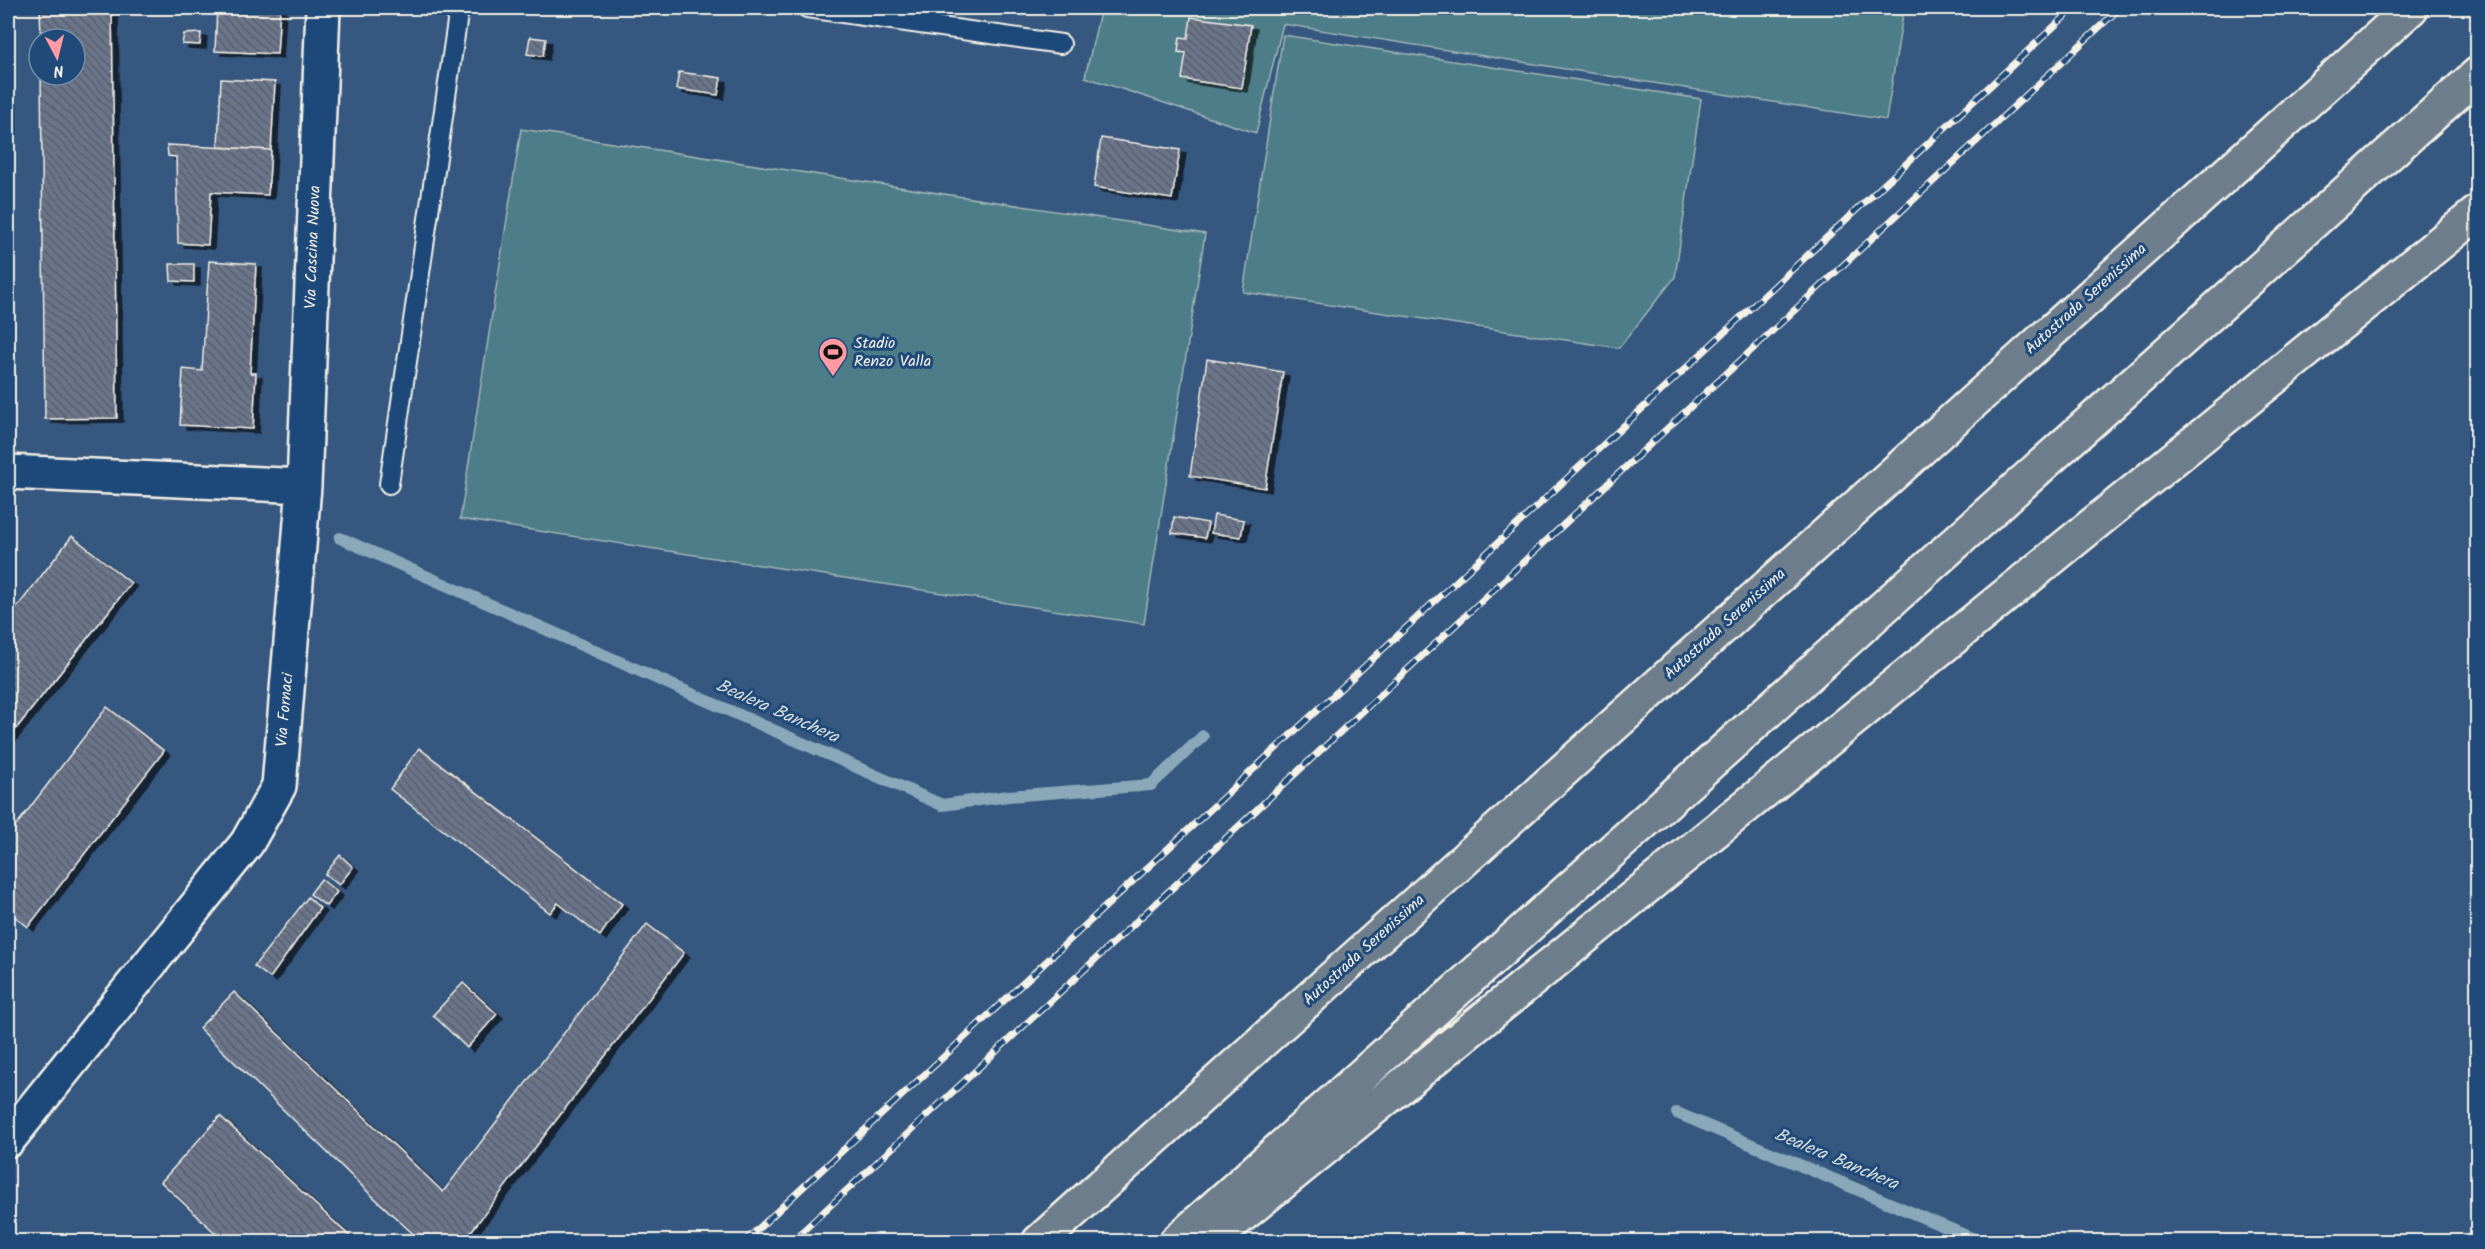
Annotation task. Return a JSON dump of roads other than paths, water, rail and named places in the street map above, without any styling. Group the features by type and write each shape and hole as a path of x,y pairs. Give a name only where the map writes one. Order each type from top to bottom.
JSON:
{"highway":[{"name":"Autostrada Serenissima","path":"1039,1242 2410,8"},
{"path":"1176,1242 2478,74"},
{"path":"1209,1242 2478,212"}],"street":[{"name":"Via Cascina Nuova","path":"304,486 322,8"},
{"path":"8,472 304,486"},
{"name":"Via Fornaci","path":"8,1140 247,843 279,786 304,486"}],"lane":[{"path":"389,484 459,8"},
{"path":"807,8 1061,44"}],"waterway":[{"name":"Bealera Banchera","path":"340,538 942,805 1009,796 1151,785 1203,736"},
{"name":"Bealera Banchera","path":"1677,1113 1981,1242"}],"railway":[{"path":"744,1242 2074,8"},
{"path":"791,1242 2120,8"}],"place":[{"name":"Stadio Renzo Valla","path":"833,378"}]}
